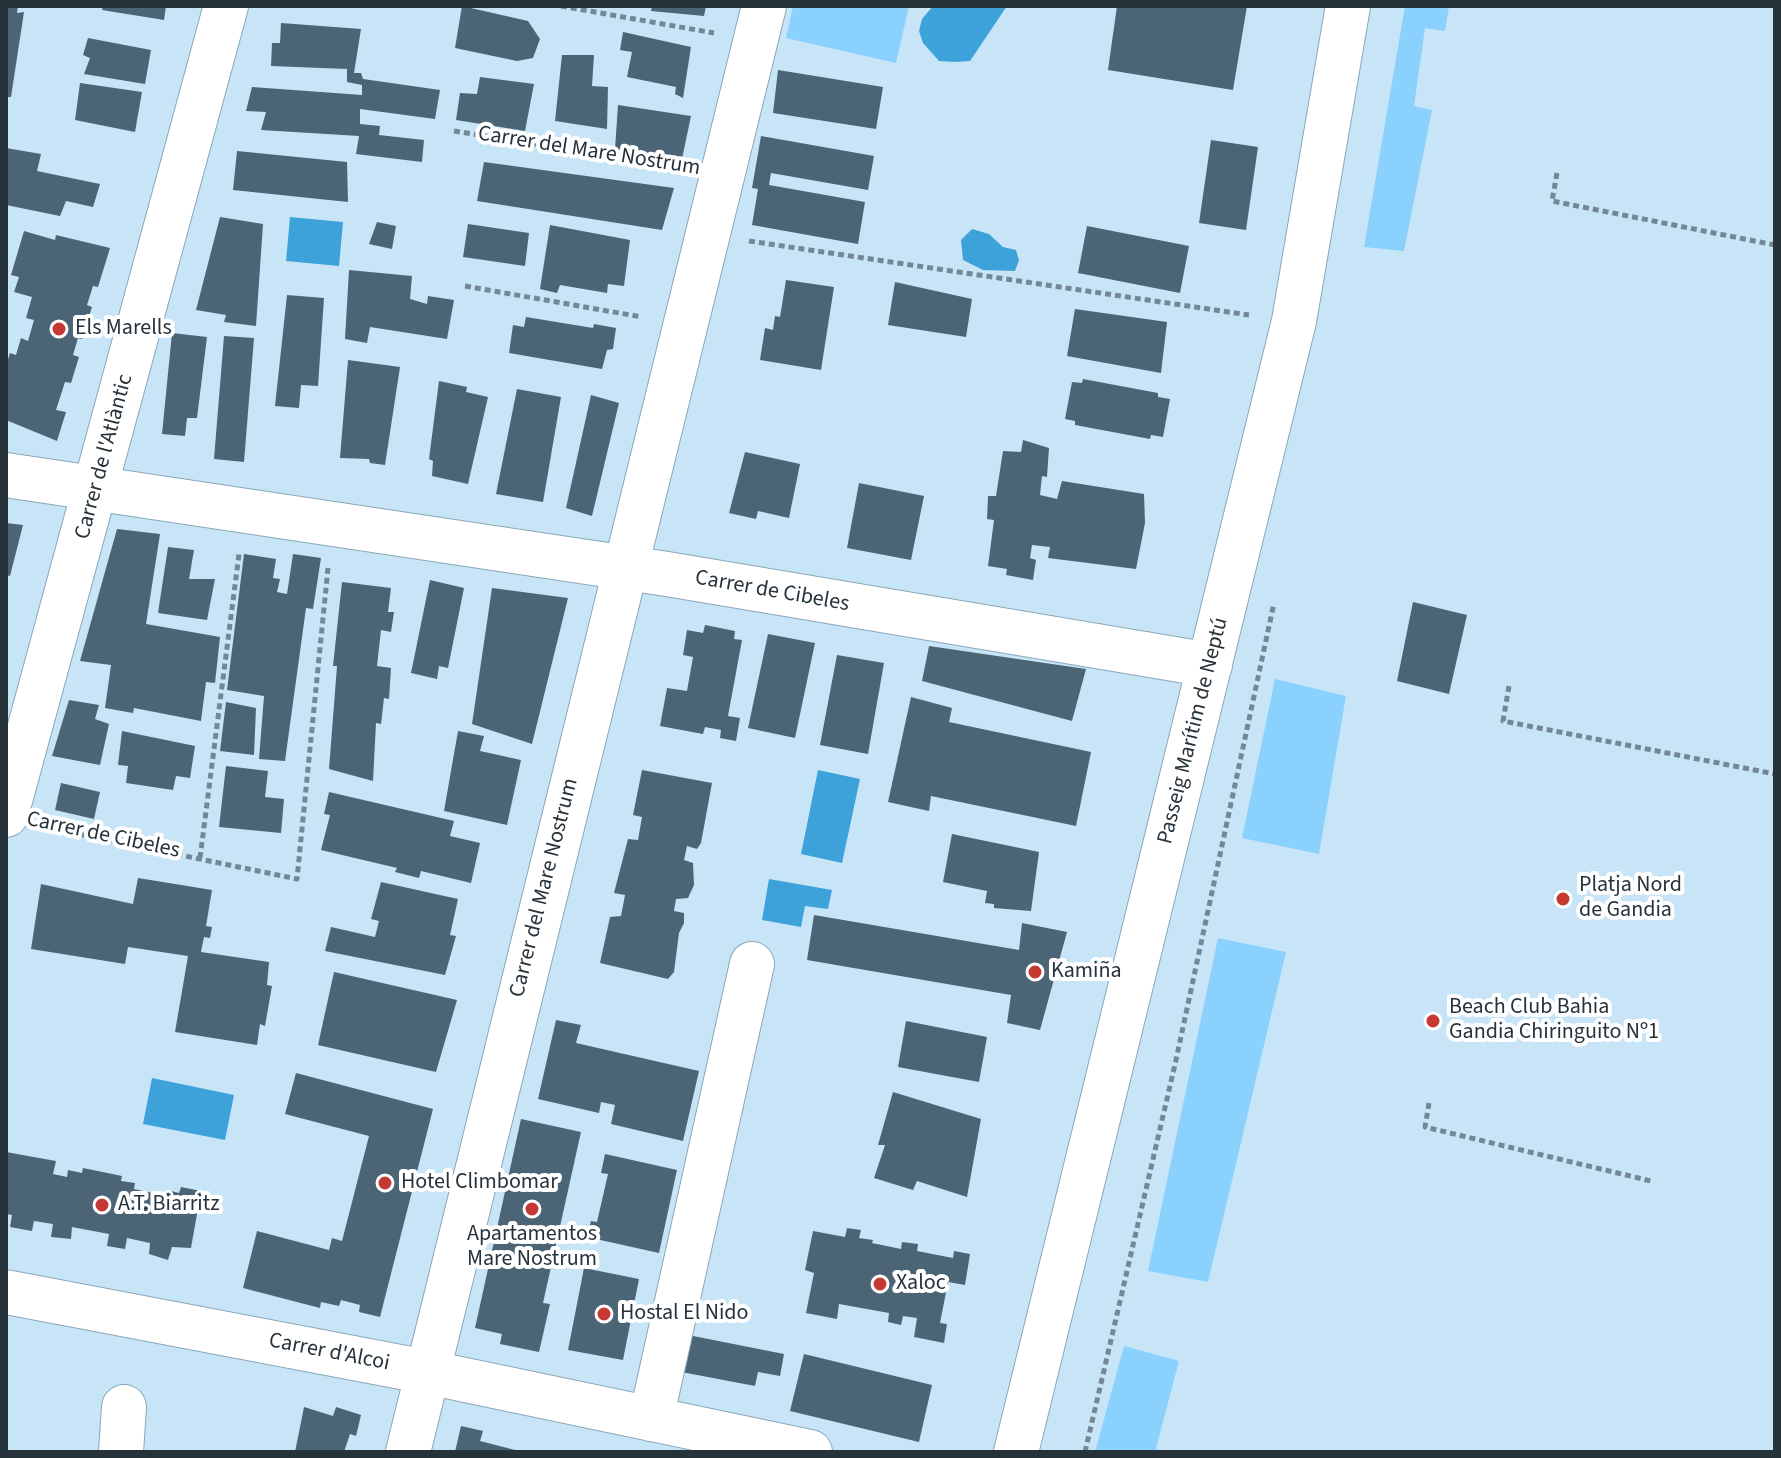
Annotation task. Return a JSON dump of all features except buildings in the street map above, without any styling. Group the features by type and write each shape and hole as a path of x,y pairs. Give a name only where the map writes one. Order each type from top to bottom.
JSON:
{"street":[{"name":"Carrer de l'Atlàntic","path":"6,814 226,6"},
{"name":"Passeig Marítim de Neptú","path":"1016,1452 1294,321 1348,6"},
{"name":"Carrer del Mare Nostrum","path":"408,1452 623,567 725,174 759,23"},
{"name":"Carrer de Cibeles","path":"6,475 623,567 1210,665"},
{"path":"651,1419 752,964"},
{"name":"Carrer d'Alcoi","path":"6,1292 427,1372 810,1452"},
{"path":"121,1452 124,1407"}],"path":[{"path":"561,6 759,23"},
{"name":"Carrer del Mare Nostrum","path":"454,131 725,174"},
{"path":"1557,173 1552,201 1775,245"},
{"path":"709,236 1294,321"},
{"path":"465,286 686,325"},
{"name":"Carrer de Cibeles","path":"200,858 245,510"},
{"name":"Carrer de Cibeles","path":"6,814 39,825 297,879 332,523"},
{"path":"1085,1452 1176,1060 1275,597"},
{"path":"1509,686 1503,721 1775,774"},
{"path":"1429,1103 1425,1127 1651,1181"}],"shaded area":[{"path":"793,6 909,6 896,63 786,38"},
{"path":"933,6 1007,6 970,61 955,62 939,61 923,43 919,31 922,19"},
{"path":"1405,6 1449,6 1445,31 1425,28 1414,106 1432,110 1404,251 1364,247"},
{"path":"290,217 343,222 339,266 286,261"},
{"path":"972,229 989,234 1003,247 1016,250 1019,260 1015,271 983,270 963,260 961,240"},
{"path":"1275,679 1346,696 1319,854 1242,838"},
{"path":"818,770 860,779 842,863 801,854"},
{"path":"769,879 832,890 828,909 805,906 801,927 762,920"},
{"path":"1218,938 1286,952 1208,1282 1148,1271"},
{"path":"152,1078 234,1095 225,1140 143,1124"},
{"path":"1124,1346 1179,1361 1155,1452 1095,1452"}],"place":[{"name":"Els Marells","path":"59,329"},
{"name":"Platja Nord de Gandia","path":"1563,899"},
{"name":"Kamiña","path":"1035,972"},
{"name":"Beach Club Bahia Gandia Chiringuito Nº1","path":"1433,1021"},
{"name":"Hotel Climbomar","path":"385,1183"},
{"name":"A.T. Biarritz","path":"102,1205"},
{"name":"Apartamentos Mare Nostrum","path":"532,1209"},
{"name":"Xaloc","path":"880,1284"},
{"name":"Hostal El Nido","path":"604,1314"}]}
